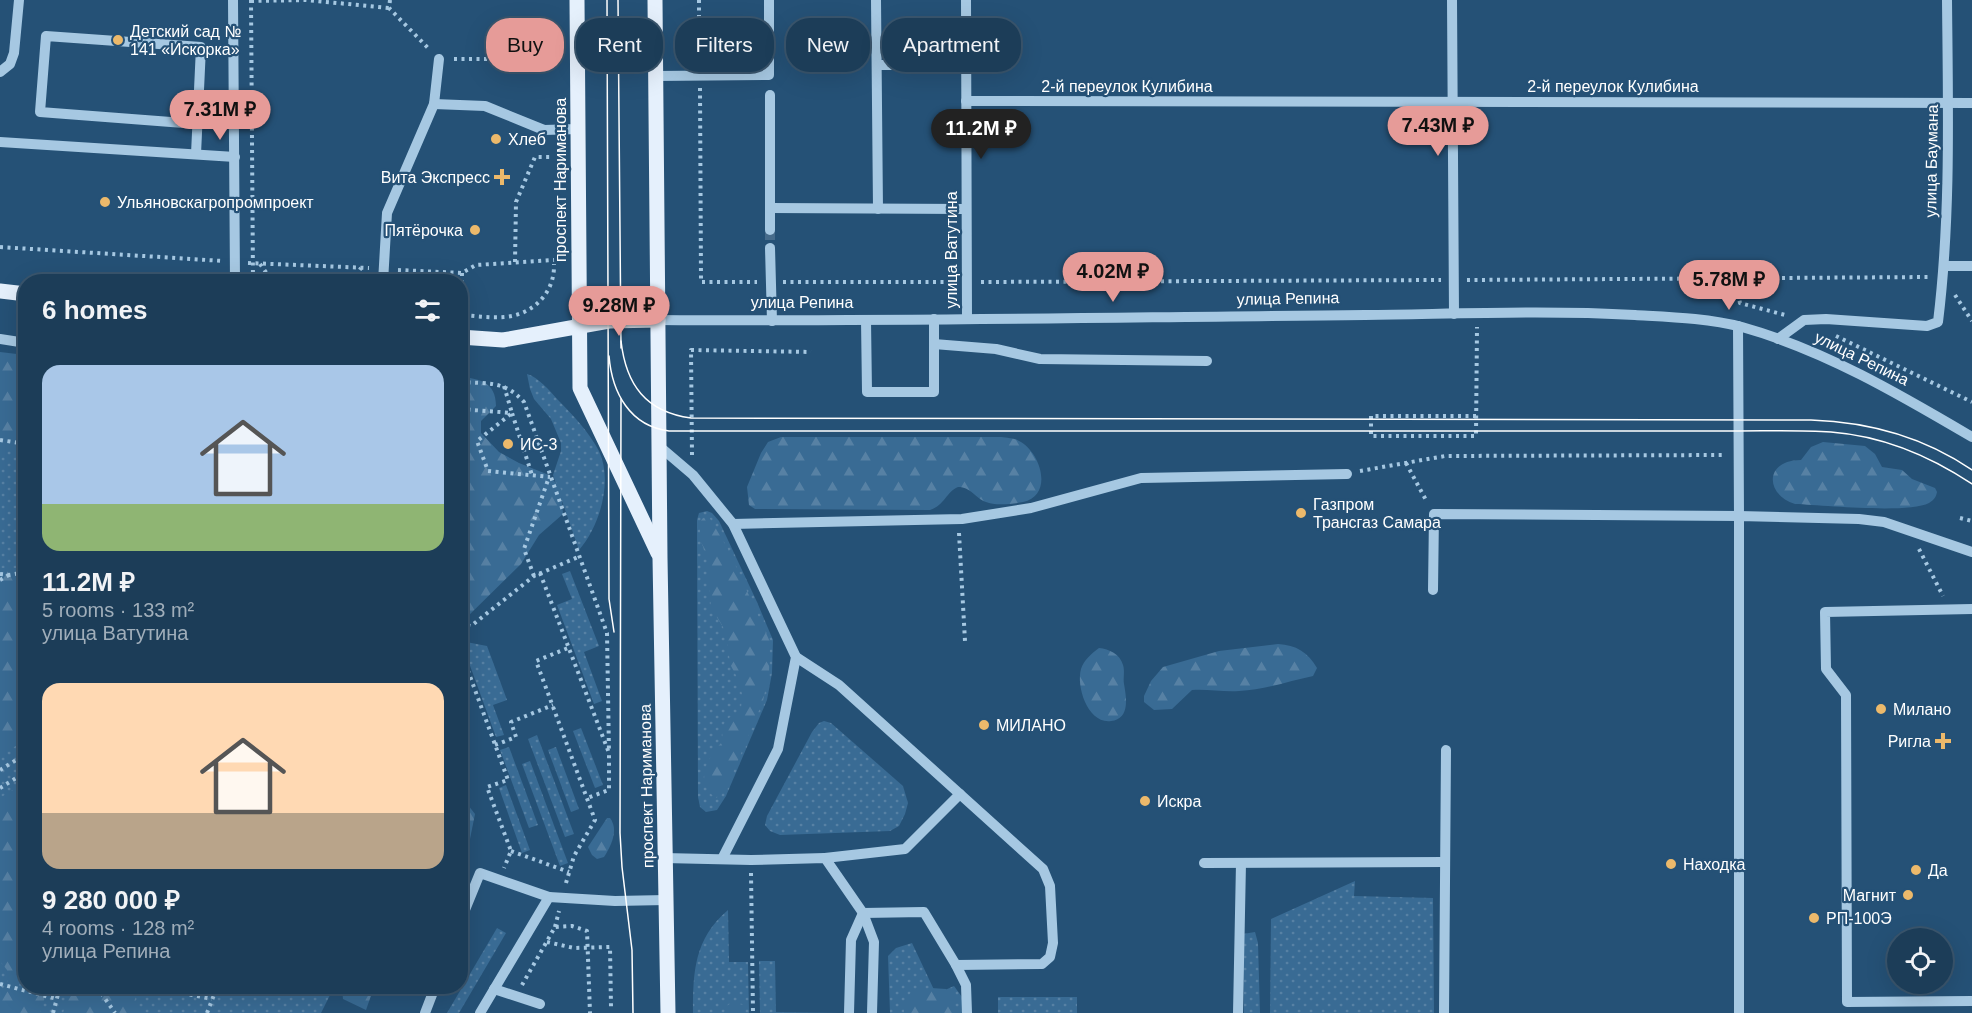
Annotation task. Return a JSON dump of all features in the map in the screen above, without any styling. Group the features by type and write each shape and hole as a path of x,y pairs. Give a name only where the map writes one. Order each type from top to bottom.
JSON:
{"main road":[{"name":"проспект Нариманова","path":"577,0 580,388 660,558"},
{"name":"проспект Нариманова","path":"655,0 660,558 668,1013"},
{"path":"0,291 18,293"},
{"name":"улица Репина","path":"468,338 503,340 621,320 658,320"}],"street":[{"path":"0,72 10,64 14,53 19,0"},
{"path":"233,0 235,274"},
{"path":"656,76 770,75 769,0"},
{"path":"876,0 878,209"},
{"name":"улица Ватутина","path":"966,0 966,18"},
{"path":"1452,0 1454,314"},
{"name":"улица Баумана","path":"1804,320 1826,319 1927,326 1938,322 1944,272 1948,103 1947,0"},
{"path":"196,154 201,47 46,36 40,112 197,124"},
{"path":"383,274 387,213 434,104 439,59"},
{"path":"877,65 882,65"},
{"name":"улица Ватутина","path":"966,72 967,319"},
{"path":"770,95 770,230"},
{"name":"2-й переулок Кулибина","path":"966,101 1972,103"},
{"path":"434,104 485,106 544,130 578,129"},
{"path":"0,142 234,157"},
{"path":"770,208 966,209"},
{"path":"771,248 772,321"},
{"path":"1944,272 1972,266"},
{"name":"улица Репина","path":"658,320 934,320 1454,314 1603,314 1685,318 1738,327 1778,339 1872,381 1972,437"},
{"path":"866,320 867,392 934,392 934,320"},
{"path":"1778,339 1804,320"},
{"path":"1738,327 1739,1013"},
{"path":"0,339 18,342"},
{"path":"934,344 996,348 1040,359 1206,361"},
{"path":"659,446 693,475 733,524 796,657 838,685 1043,869 1050,886 1053,944 1050,957 1042,964 956,965"},
{"path":"733,524 958,519 1031,508 1141,478 1347,474"},
{"path":"1433,590 1434,514 1859,519 1884,522 1908,529 1972,552"},
{"path":"1972,609 1825,612 1826,669 1846,695 1847,1002 1972,1001"},
{"path":"722,859 778,749 796,657"},
{"path":"1444,1013 1446,750"},
{"path":"664,858 751,860 825,858 905,849 960,794"},
{"path":"825,858 862,913 874,942 872,1013"},
{"path":"1238,1013 1240,862"},
{"path":"1204,863 1444,862"},
{"path":"468,902 480,873 549,897 615,901 666,900"},
{"path":"480,1013 549,897"},
{"path":"862,913 924,912 966,985 967,1013"},
{"path":"849,1013 851,940 862,913"},
{"path":"494,990 540,1004"},
{"path":"425,1013 432,994"}],"path":[{"path":"253,274 251,0 306,0 389,8 439,59 486,59"},
{"path":"389,8 390,0"},
{"path":"699,0 701,282 947,282"},
{"path":"515,262 516,202 535,158 552,157"},
{"path":"0,247 462,273 476,265 554,262 554,276 548,292 536,305 521,314 503,317 468,316"},
{"path":"260,263 268,274"},
{"path":"357,274 361,268"},
{"path":"1944,272 1972,321"},
{"path":"1734,279 1740,303 1804,320"},
{"path":"1476,416 1371,416 1371,436 1476,436 1477,314"},
{"path":"1836,335 1972,402"},
{"path":"693,475 691,350 811,352"},
{"path":"468,383 504,385 524,402 607,633 609,790 587,798"},
{"path":"504,385 532,475"},
{"path":"468,410 512,414"},
{"path":"512,414 477,441 488,471 550,477"},
{"path":"522,443 537,438"},
{"path":"0,440 18,443"},
{"path":"1347,474 1445,456 1739,454"},
{"path":"1406,463 1434,514"},
{"path":"534,576 524,549 550,477"},
{"path":"1960,518 1972,521"},
{"path":"958,519 964,641"},
{"path":"1908,529 1951,610"},
{"path":"468,625 471,626 534,576 578,557"},
{"path":"0,574 18,573"},
{"path":"540,573 609,753"},
{"path":"0,580 9,575"},
{"path":"510,851 570,872 574,856 595,820 536,660 568,648"},
{"path":"468,671 508,780 487,787 510,851 500,880"},
{"path":"495,745 516,737 511,722 553,705"},
{"path":"0,770 18,759"},
{"path":"0,788 18,777"},
{"path":"751,860 753,1013"},
{"path":"515,996 555,927 572,926 587,931 590,1013"},
{"path":"547,942 574,948 610,947 611,1007"},
{"path":"0,984 18,989"},
{"path":"38,994 57,999"},
{"path":"53,1013 58,994"},
{"path":"102,994 115,1013"},
{"path":"187,994 212,999"},
{"path":"207,1013 214,994"}],"green space":[{"path":"0,352 18,354 18,450 0,449"},
{"path":"0,368 18,371 18,994 330,994 321,1013 0,1013"},
{"path":"527,374 544,385 580,424 595,444 603,463 605,476 602,503 593,529 579,550 553,475 561,451 561,443 551,419 534,399"},
{"path":"468,378 486,383 495,398 496,406 481,421 481,433 499,452 549,475 561,489 563,514 539,535 521,564 468,616"},
{"path":"781,437 1011,438 1027,446 1033,454 1041,473 1041,483 1039,491 1033,498 1009,504 986,502 970,491 958,487 939,505 930,510 755,509 749,505 747,487 768,442"},
{"path":"1823,442 1865,446 1875,454 1882,467 1902,470 1912,479 1935,488 1937,492 1935,497 1929,503 1903,508 1795,504 1785,499 1774,486 1775,471 1789,461 1801,460 1811,447"},
{"path":"707,511 719,521 773,640 772,673 767,700 726,796 717,810 706,812 700,807 698,797 697,520 699,513"},
{"path":"709,517 729,551 770,642 769,672 763,701 729,782 721,795 716,798 705,785 705,770 712,754 723,741 723,725 741,709 742,694 739,681 730,664 723,627 711,608 707,557 700,539 700,522 703,518"},
{"path":"0,568 18,568 18,744 0,756"},
{"path":"570,571 599,646 584,652 602,701 594,704 557,605 572,599 562,574"},
{"path":"468,642 487,646 507,700 493,705 504,735 496,737 468,660"},
{"path":"1278,644 1296,648 1310,658 1317,668 1313,676 1248,690 1192,690 1172,709 1154,710 1144,702 1144,696 1151,681 1163,667 1219,651"},
{"path":"1099,648 1117,655 1124,667 1126,706 1122,716 1111,721 1096,717 1090,711 1080,685 1082,666 1088,657"},
{"path":"824,721 831,723 903,786 908,803 899,826 890,831 780,835 770,831 765,825 767,816 812,732 819,723"},
{"path":"581,728 603,785 595,788 573,731"},
{"path":"537,735 574,834 565,837 528,739"},
{"path":"509,747 538,825 529,828 500,750"},
{"path":"556,747 579,809 571,812 548,750"},
{"path":"530,761 568,863 560,866 522,764"},
{"path":"506,785 530,850 522,853 499,788"},
{"path":"18,786 18,994 46,994 40,1013 0,1013 0,991 8,983 7,970 0,961 0,798"},
{"path":"468,805 475,814 468,849"},
{"path":"607,818 610,818 613,823 613,838 604,857 597,859 588,847"},
{"path":"1355,881 1354,896 1433,898 1434,1013 1270,1013 1271,919"},
{"path":"728,910 729,962 748,962 749,1013 693,1013 695,970 702,945 708,933"},
{"path":"497,928 506,933 459,1013 447,1013 458,994 468,994 468,977"},
{"path":"1255,932 1258,943 1260,1013 1244,1013 1243,934"},
{"path":"912,943 936,994 954,986 962,997 963,1013 890,1013 888,956 896,948"},
{"path":"759,961 775,961 776,1012 838,1013 760,1013"},
{"path":"931,988 946,989 954,999 954,1013 904,1013 904,1003 911,992"},
{"path":"69,994 134,994 137,1006 143,1013 63,1013"},
{"path":"343,994 372,994 366,1010 343,999"},
{"path":"998,997 1077,997 1077,1013 998,1013"},
{"path":"733,1002 743,1005 745,1013 724,1013 728,1005"}],"tunnel":[{"path":"770,230 770,248"}],"tram line":[{"path":"607,0 609,599 614,632"},
{"path":"618,0 621,348"},
{"path":"621,341 628,371 641,394 662,410 691,418 1811,420 1854,424 1895,433 1954,458 1972,470"},
{"path":"609,356 614,383 626,406 644,422 655,428 669,431 1820,431 1869,438 1905,449 1972,484"},
{"path":"621,399 620,833 632,950 633,1013"}],"place":[{"name":"Детский сад № 141 «Искорка»","path":"118,40"},
{"name":"Хлеб","path":"496,139"},
{"name":"Вита Экспресс","path":"502,177"},
{"name":"Ульяновскагропромпроект","path":"105,202"},
{"name":"Пятёрочка","path":"475,230"},
{"name":"ИС-3","path":"508,444"},
{"name":"Газпром Трансгаз Самара","path":"1301,513"},
{"name":"Милано","path":"1881,709"},
{"name":"МИЛАНО","path":"984,725"},
{"name":"Ригла","path":"1943,741"},
{"name":"Искра","path":"1145,801"},
{"name":"Находка","path":"1671,864"},
{"name":"Да","path":"1916,870"},
{"name":"Магнит","path":"1908,895"},
{"name":"РП-100Э","path":"1814,918"}]}
